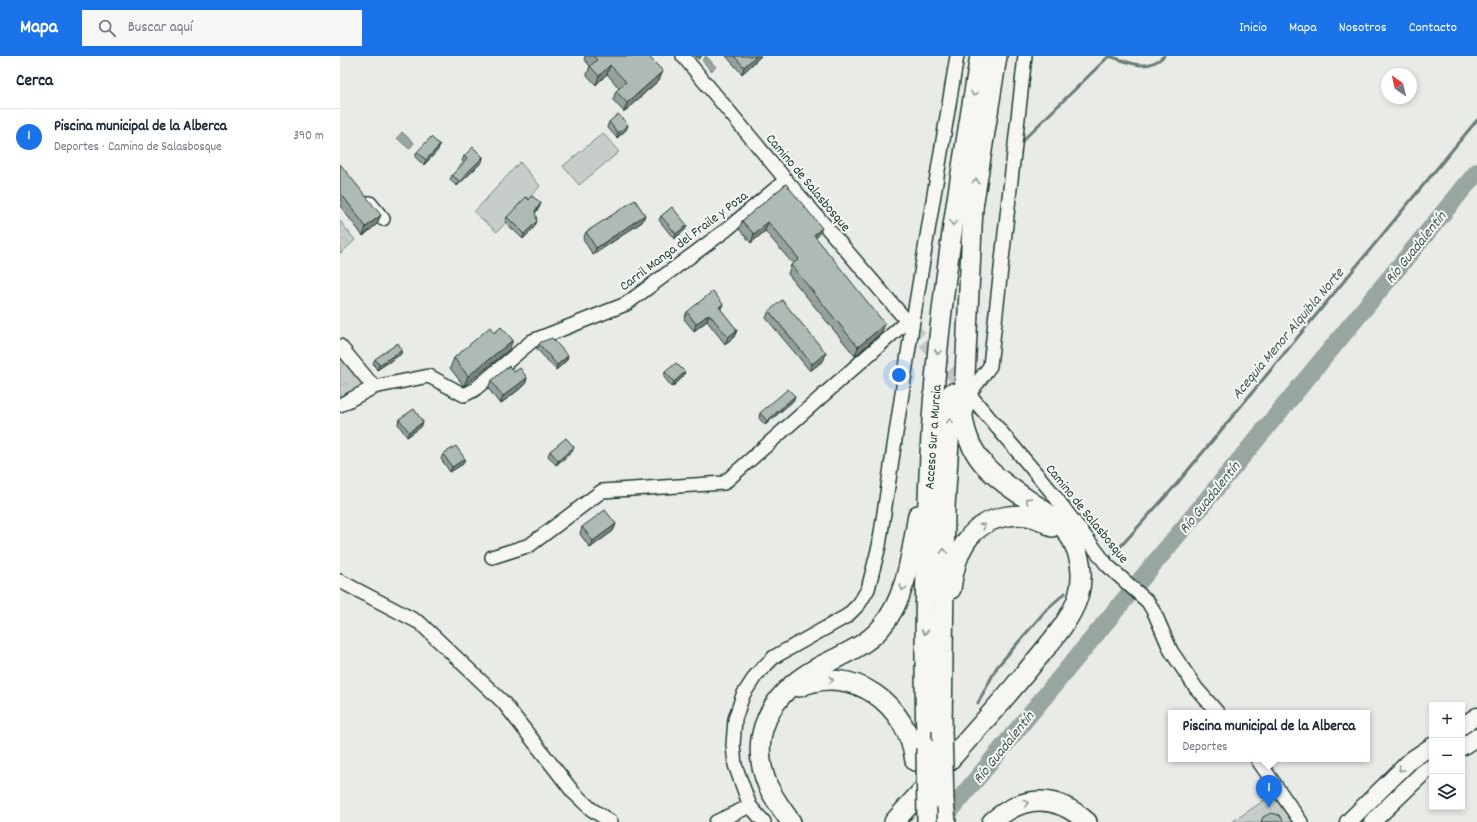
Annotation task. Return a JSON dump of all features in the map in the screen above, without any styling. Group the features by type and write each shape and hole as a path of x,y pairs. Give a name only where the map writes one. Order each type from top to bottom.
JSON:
{"highway":[{"name":"Acceso Sur a Murcia","path":"927,822 920,754 930,453 946,277 980,56"},
{"name":"Acceso Sur a Murcia","path":"945,822 941,680 945,507 951,408 960,298 972,207 997,56"},
{"path":"904,822 1061,627 1078,598 1082,573 1078,551 1067,531 1051,516 992,473 978,457 967,440 963,417 972,207"},
{"path":"791,822 768,786 761,756 761,734 764,723 772,706 787,689 800,678 869,639 887,620 903,588 930,453"},
{"path":"941,680 952,579 967,541 980,528 994,520 1010,516 1020,515 1038,519 1054,529 1067,542 1082,573"},
{"path":"772,706 790,691 818,680 839,680 858,685 879,697 890,706 899,717 920,754 922,822"},
{"path":"894,822 979,728"},
{"path":"776,799 800,822"},
{"path":"992,822 1010,809 1040,800 1051,801 1068,807 1088,822"}],"main road":[{"path":"1465,724 1477,716"},
{"path":"1465,745 1477,737"},
{"path":"1348,822 1411,760 1429,748"},
{"path":"1372,822 1429,769"}],"street":[{"name":"Camino de Salasbosque","path":"683,56 909,324"},
{"path":"764,822 750,806 736,765 733,745 735,719 743,695 756,675 774,657 847,616 860,604 868,589 879,546 909,324 957,56"},
{"name":"Camino de Salasbosque","path":"1025,56 990,366 969,394 1050,490 1102,560 1148,602 1155,614 1171,651 1196,688 1215,710"},
{"name":"Carril Manga del Fraile y Poza","path":"340,405 374,387 429,376 464,395 474,390 532,341 626,304 726,230 786,180"},
{"path":"364,195 383,219"},
{"path":"492,557 530,545 602,491 724,483 909,324"},
{"path":"340,346 374,387"},
{"path":"340,580 420,624 503,702 573,792 591,809 611,822"},
{"path":"1259,762 1301,822"},
{"path":"716,822 750,806"}],"green space":[{"path":"603,133 619,152 579,185 563,166"},
{"path":"520,162 540,186 497,232 474,212"},
{"path":"340,221 355,240 341,253 340,252"},
{"path":"340,354 366,387 340,398"},
{"path":"1275,793 1294,822 1232,822"}],"water":[{"path":"706,56 716,67 711,71 702,60"},
{"path":"402,132 414,143 409,149 397,138"}],"building":[{"path":"593,56 648,56 663,71 627,103 616,91 626,82 610,65 599,76 590,66 597,60"},
{"path":"734,56 756,56 744,67"},
{"path":"618,114 628,125 618,133 609,122"},
{"path":"431,137 440,145 426,160 417,152"},
{"path":"473,147 483,157 459,181 452,175 467,159 464,156"},
{"path":"340,164 381,215 366,227 340,192"},
{"path":"786,184 822,228 814,235 885,324 858,347 791,265 799,259 768,222 754,234 742,221"},
{"path":"532,196 541,203 535,211 537,221 524,234 507,217 526,197 529,200"},
{"path":"635,200 645,215 596,248 586,232"},
{"path":"672,207 687,225 676,234 661,216"},
{"path":"713,291 723,304 719,307 737,330 728,337 709,314 696,324 687,312"},
{"path":"782,300 826,353 812,364 769,311"},
{"path":"490,327 494,333 501,327 513,340 468,376 454,358"},
{"path":"552,338 568,356 557,365 539,344"},
{"path":"398,343 402,350 379,365 375,359"},
{"path":"676,363 685,372 674,382 665,372"},
{"path":"509,366 514,372 520,368 527,378 503,396 491,381"},
{"path":"788,389 795,396 767,421 760,413"},
{"path":"414,409 423,422 409,432 399,419"},
{"path":"566,438 574,447 558,461 550,451"},
{"path":"456,446 465,459 452,467 443,454"},
{"path":"605,510 616,524 593,541 582,527"},
{"path":"1271,813 1279,815 1284,822 1261,822 1263,817"}],"waterway":[{"path":"1109,56 1138,65 1151,64 1164,56"},
{"path":"1021,142 1109,56"},
{"name":"Acequia Menor Alquibla Norte","path":"1110,558 1175,486 1477,120"},
{"name":"Río Guadalentín","path":"941,822 1477,172"},
{"name":"Acequia Menor Alquibla Norte","path":"978,703 997,667 1047,609 1065,593"}],"tunnel":[{"path":"912,327 966,391"}],"place":[{"name":"Piscina municipal de la Alberca","path":"1269,808"}]}
